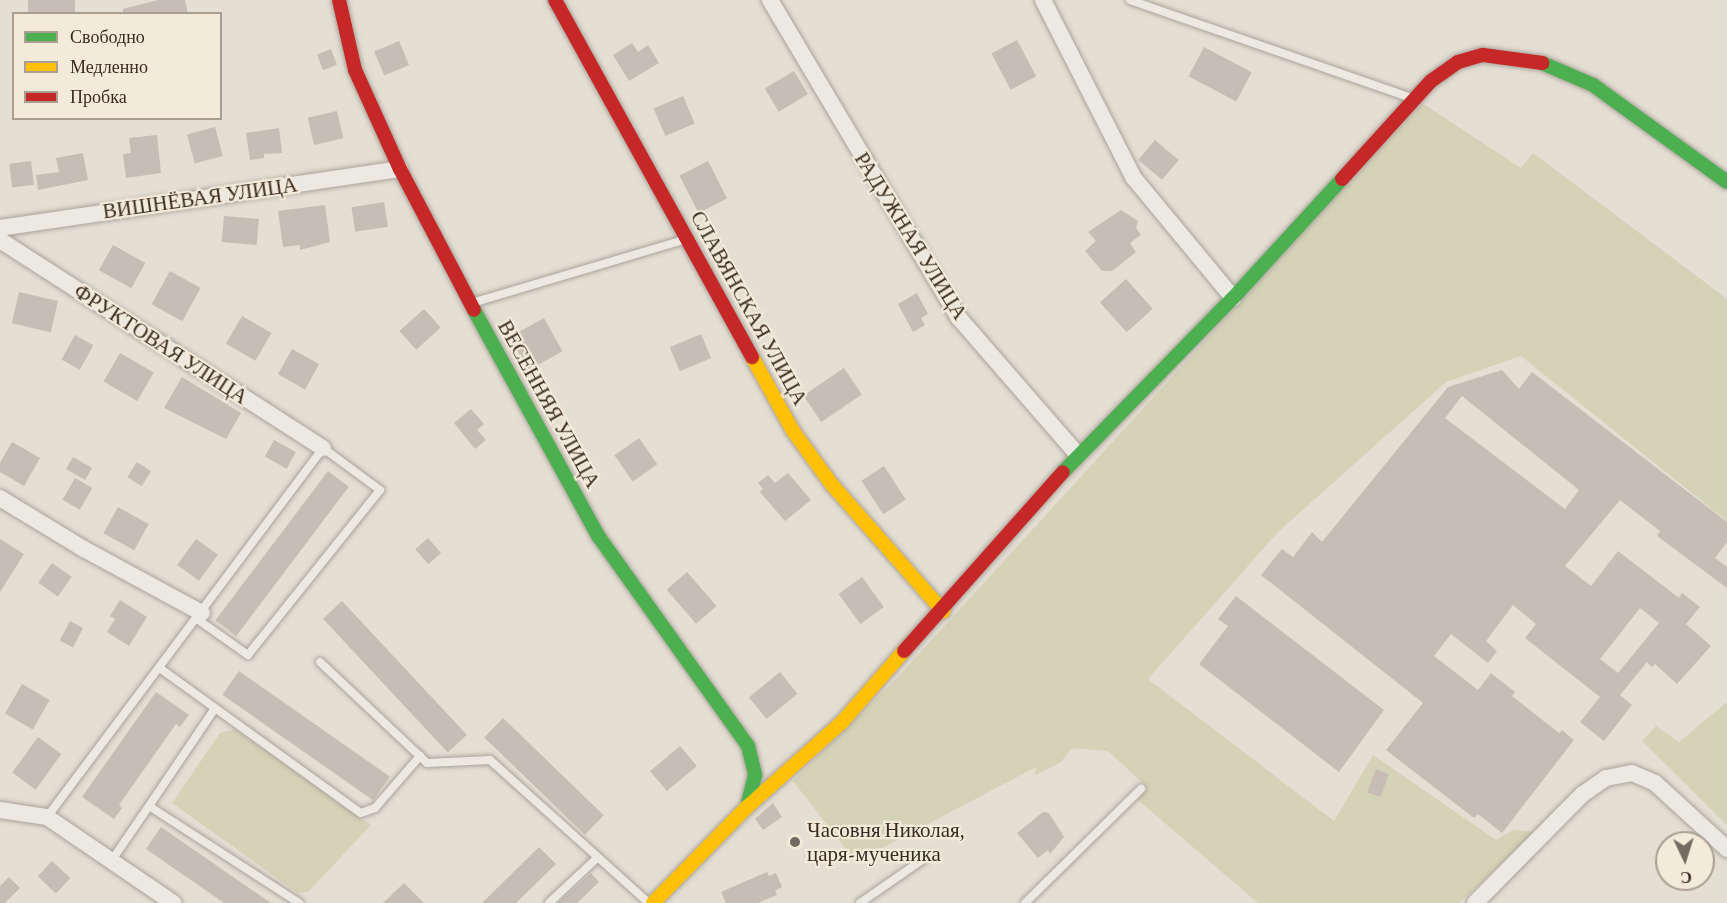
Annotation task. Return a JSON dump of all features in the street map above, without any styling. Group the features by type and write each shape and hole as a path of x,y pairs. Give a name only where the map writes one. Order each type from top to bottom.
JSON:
{"street":[{"name":"ВЕСЕННЯЯ УЛИЦА","path":"339,0 355,70 400,169 470,304 599,537 748,746 755,775 747,807"},
{"name":"СЛАВЯНСКАЯ УЛИЦА","path":"555,0 793,431 833,486 943,611"},
{"name":"РАДУЖНАЯ УЛИЦА","path":"770,0 959,318 1078,455"},
{"path":"1043,0 1133,177 1233,298"},
{"path":"651,903 747,807 774,790 842,722 943,611 1078,455 1233,298 1431,81 1458,62 1484,55 1541,62 1593,85 1727,182"},
{"name":"ВИШНЁВАЯ УЛИЦА","path":"0,228 400,169"},
{"name":"ФРУКТОВАЯ УЛИЦА","path":"0,240 323,448"},
{"path":"0,498 74,544 200,616"},
{"path":"1474,903 1583,794 1606,778 1632,773 1655,783 1727,849"},
{"path":"0,810 47,817 173,903"}],"lane":[{"path":"1130,0 1415,99"},
{"path":"470,304 687,239"},
{"path":"47,817 161,669 323,448 380,490 248,655 200,616"},
{"path":"320,662 427,763 490,760 651,903"},
{"path":"161,669 361,813 375,808 420,756"},
{"path":"112,860 215,708"},
{"path":"1025,903 1141,789"},
{"path":"149,806 299,903"},
{"path":"860,903 928,856"},
{"path":"549,903 598,857"}],"shaded area":[{"path":"1422,103 1521,168 1533,153 1727,299 1727,521 1521,356 1446,382 1278,532 1148,679 1334,821 1373,755 1496,840 1513,830 1534,832 1459,903 1258,903 1138,800 1147,787 1108,751 1072,748 1060,763 1035,775 1036,767 856,862 793,781 896,679"},
{"path":"1727,702 1727,825 1642,741 1656,726 1679,742"},
{"path":"235,729 371,825 308,892 298,893 172,803 220,733"}],"building":[{"path":"28,0 75,0 75,12 28,12"},
{"path":"158,0 185,0 188,12 123,12 123,9"},
{"path":"1017,40 1036,76 1011,90 991,54"},
{"path":"399,41 409,65 384,75 374,52"},
{"path":"632,43 638,52 648,45 659,63 629,81 613,55"},
{"path":"1204,47 1252,72 1236,101 1189,76"},
{"path":"331,49 337,65 323,70 317,54"},
{"path":"794,71 808,94 779,112 765,89"},
{"path":"683,96 695,124 665,136 654,109"},
{"path":"337,111 343,138 314,145 308,118"},
{"path":"215,127 223,156 195,163 187,135"},
{"path":"279,128 282,153 264,154 264,158 250,160 246,133"},
{"path":"157,135 161,173 126,178 123,154 131,153 129,138"},
{"path":"1155,140 1179,160 1162,180 1138,160"},
{"path":"83,153 88,180 38,190 36,175 59,172 56,158"},
{"path":"31,161 34,185 12,188 9,164"},
{"path":"708,161 727,198 699,213 679,176"},
{"path":"384,202 388,227 355,232 351,207"},
{"path":"325,205 330,242 300,250 300,245 283,247 278,211"},
{"path":"1121,210 1138,221 1136,228 1141,235 1130,243 1136,252 1112,271 1102,271 1085,251 1096,241 1088,232"},
{"path":"224,216 259,219 257,245 222,242"},
{"path":"113,245 145,263 131,288 99,270"},
{"path":"170,271 201,288 182,321 152,304"},
{"path":"1126,279 1153,309 1127,332 1100,302"},
{"path":"19,292 58,301 51,332 12,323"},
{"path":"917,293 928,314 921,318 925,325 913,332 898,304"},
{"path":"424,309 441,328 416,350 399,331"},
{"path":"242,316 271,333 255,361 226,344"},
{"path":"544,318 562,351 528,370 510,337"},
{"path":"701,334 711,358 680,371 670,347"},
{"path":"75,335 93,345 80,370 61,359"},
{"path":"292,349 319,364 305,389 278,374"},
{"path":"120,353 154,372 137,401 104,382"},
{"path":"844,368 862,395 821,422 803,395"},
{"path":"1502,370 1519,389 1532,372 1727,522 1727,542 1715,558 1727,567 1727,588 1657,536 1660,531 1620,500 1565,566 1591,586 1618,551 1679,598 1682,593 1700,607 1686,624 1711,646 1677,684 1655,664 1652,667 1647,662 1620,695 1632,705 1604,741 1580,722 1600,697 1525,638 1536,624 1513,605 1486,641 1497,651 1488,663 1451,634 1434,656 1478,690 1491,673 1515,692 1512,696 1559,733 1562,730 1574,740 1502,833 1478,814 1474,818 1386,750 1423,703 1261,575 1282,549 1293,557 1312,532 1322,542 1448,387","holes":["1462,396 1579,490 1565,509 1445,418","1640,608 1659,623 1618,673 1600,659"]},
{"path":"182,377 241,413 226,439 164,408"},
{"path":"471,409 484,424 477,430 486,440 475,449 454,423"},
{"path":"639,438 657,464 633,481 614,455"},
{"path":"274,440 296,452 287,469 265,457"},
{"path":"12,442 40,458 24,486 0,472 0,463"},
{"path":"73,457 92,468 85,480 66,469"},
{"path":"137,462 151,471 141,486 127,477"},
{"path":"884,466 906,500 883,514 861,481"},
{"path":"328,471 349,487 236,636 215,620"},
{"path":"788,473 811,500 785,521 760,492 763,489 758,483 768,475 775,483"},
{"path":"75,478 92,488 80,510 62,500"},
{"path":"118,507 149,524 134,550 103,533"},
{"path":"428,538 441,553 428,564 415,549"},
{"path":"0,539 24,554 0,592"},
{"path":"196,539 218,555 199,581 177,565"},
{"path":"52,563 72,577 58,596 38,583"},
{"path":"687,572 717,606 696,624 667,590"},
{"path":"862,577 884,607 860,624 839,594"},
{"path":"1236,596 1384,710 1339,772 1199,664 1228,626 1218,619"},
{"path":"120,600 147,617 129,646 107,632 115,619 110,616"},
{"path":"342,601 467,735 448,753 323,619"},
{"path":"70,621 83,628 73,647 60,640"},
{"path":"239,671 390,777 373,800 222,695"},
{"path":"780,672 798,694 767,719 749,697"},
{"path":"22,684 50,700 33,729 5,713"},
{"path":"156,692 189,715 180,727 176,724 119,805 122,808 114,819 82,797"},
{"path":"503,718 604,815 585,835 484,737"},
{"path":"38,737 61,754 36,790 12,773"},
{"path":"680,746 697,766 667,791 650,771"},
{"path":"1376,769 1389,774 1380,797 1367,792"},
{"path":"773,803 782,817 763,830 755,819"},
{"path":"1043,812 1049,813 1064,837 1050,854 1048,850 1038,858 1017,833"},
{"path":"161,827 271,903 224,903 146,849"},
{"path":"539,847 556,864 516,903 482,903"},
{"path":"52,861 70,878 56,893 38,876"},
{"path":"767,872 769,876 776,873 782,887 775,891 777,895 758,903 726,903 721,892"},
{"path":"591,873 599,882 577,903 558,903"},
{"path":"9,877 20,888 5,903 0,903 0,886"},
{"path":"404,883 424,903 383,903"}],"traffic: fast":[{"path":"1542,63 1593,85 1727,182"},
{"path":"1063,472 1233,298 1342,179"},
{"path":"474,310 599,537 748,746 755,775 747,807"}],"traffic: slow":[{"path":"752,357 793,431 833,486 943,611"},
{"path":"653,903 747,807 842,722 904,651"}],"traffic: jam":[{"path":"339,0 355,70 400,169 474,310"},
{"path":"555,0 752,357"},
{"path":"1342,179 1431,81 1458,62 1483,55 1542,63"},
{"path":"904,651 1063,472"}],"place":[{"name":"Часовня Николая, царя-мученика","path":"795,842"}]}
